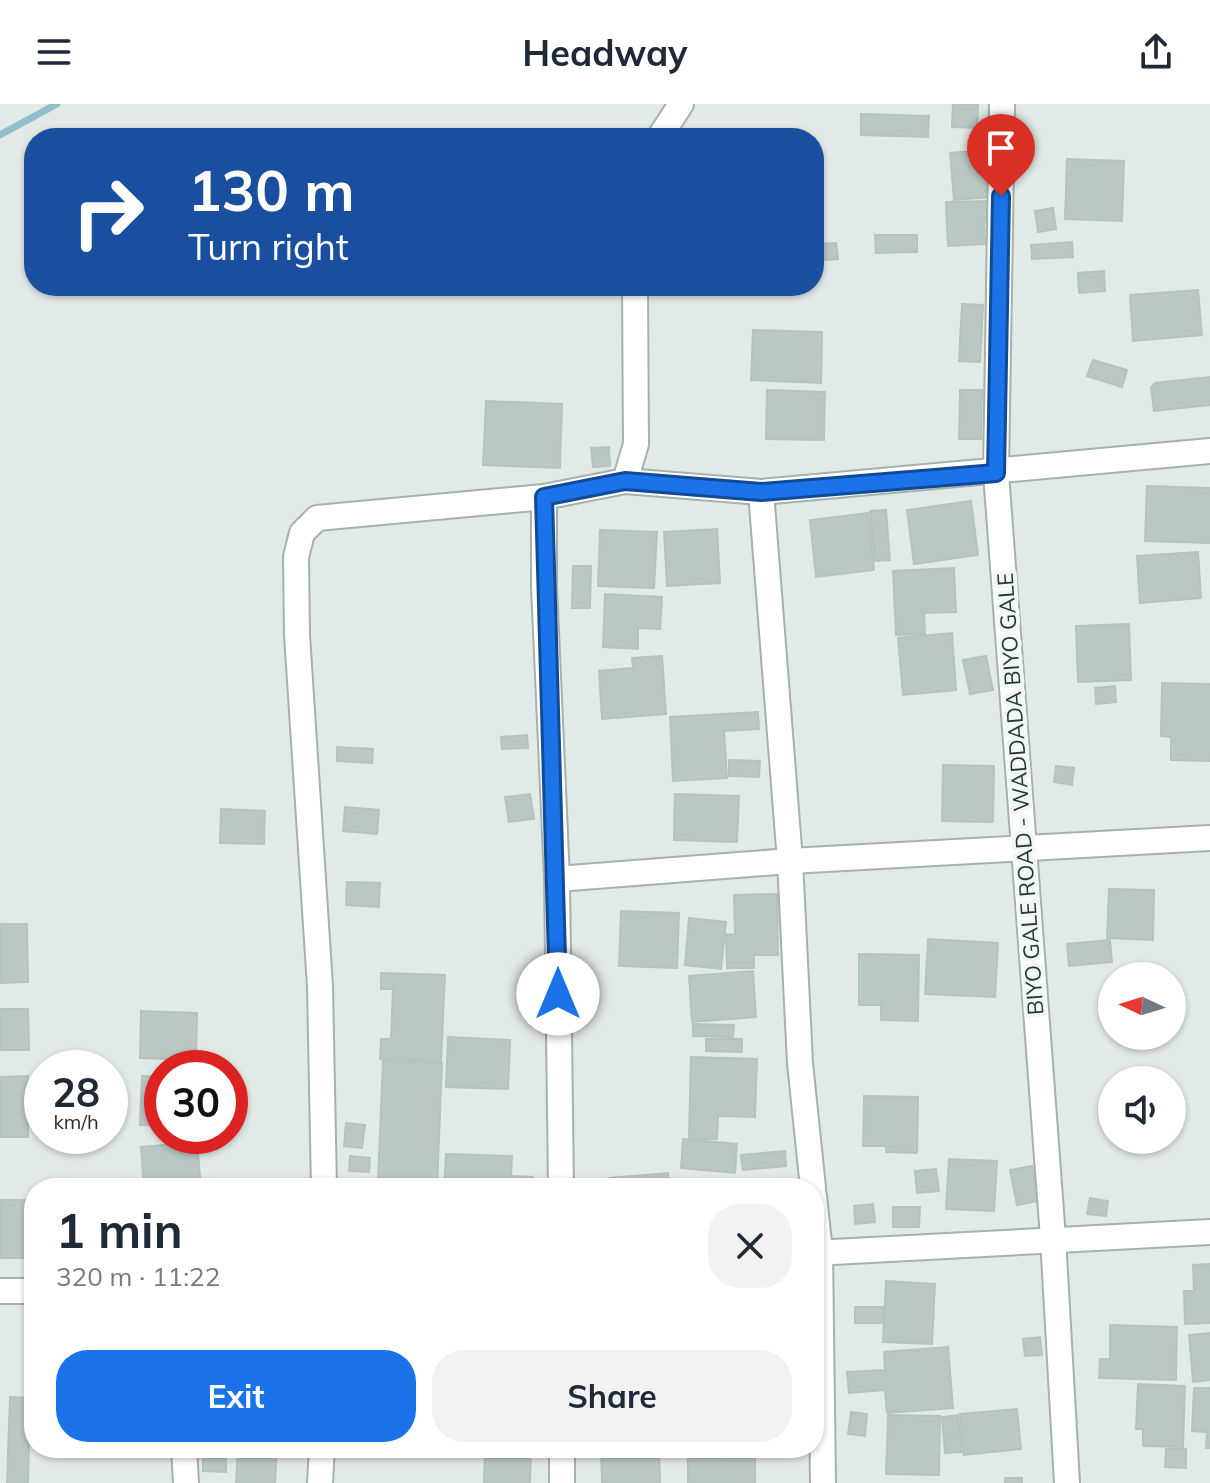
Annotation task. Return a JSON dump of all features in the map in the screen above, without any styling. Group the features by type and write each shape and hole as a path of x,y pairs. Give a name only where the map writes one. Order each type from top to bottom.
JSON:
{"street":[{"path":"665,128 681,104"},
{"name":"BIYO GALE ROAD - WADDADA BIYO GALE","path":"1002,104 996,473 1053,1238 1067,1483"},
{"path":"625,481 636,444 635,296"},
{"path":"324,1178 320,986 297,635 296,557 302,533 317,518 544,497 625,481 761,492 996,473 1210,451"},
{"path":"761,492 790,861 800,1063 812,1178"},
{"path":"544,497 544,586 557,879 561,1178"},
{"path":"557,879 790,861 1210,838"},
{"path":"824,1252 1210,1232"},
{"path":"0,1291 24,1291"},
{"path":"185,1458 186,1483"},
{"path":"320,1483 321,1458"},
{"path":"562,1458 562,1483"},
{"path":"822,1458 823,1483"}],"building":[{"path":"953,104 978,104 977,128 952,127"},
{"path":"861,114 929,116 928,137 861,135"},
{"path":"987,150 991,197 954,200 950,153"},
{"path":"1067,159 1124,161 1122,221 1065,219"},
{"path":"992,201 993,222 984,222 985,244 948,246 946,202"},
{"path":"1053,208 1056,229 1038,232 1035,211"},
{"path":"875,235 917,235 917,252 876,253"},
{"path":"1072,242 1073,257 1032,259 1031,245"},
{"path":"836,243 838,259 824,260 824,244"},
{"path":"1104,271 1105,291 1079,293 1078,273"},
{"path":"1198,290 1202,335 1133,341 1130,295"},
{"path":"962,304 983,305 980,362 959,361"},
{"path":"753,330 822,332 821,383 751,380"},
{"path":"1093,360 1127,370 1122,387 1087,376"},
{"path":"1210,377 1210,405 1154,411 1151,387 1155,383"},
{"path":"767,390 825,392 824,440 766,439"},
{"path":"960,390 982,390 981,439 959,439"},
{"path":"486,401 562,404 560,468 483,465"},
{"path":"609,447 610,466 593,467 591,448"},
{"path":"1147,486 1210,488 1210,543 1145,541"},
{"path":"971,501 978,555 914,564 907,510"},
{"path":"886,510 890,560 875,561 870,511"},
{"path":"868,513 874,570 816,577 810,520"},
{"path":"717,529 720,583 667,586 664,532"},
{"path":"600,530 657,532 654,588 598,586"},
{"path":"1198,552 1201,598 1140,603 1137,556"},
{"path":"573,566 591,566 590,608 572,608"},
{"path":"954,568 956,612 924,613 925,634 896,635 893,571"},
{"path":"605,594 662,597 660,629 638,628 638,649 603,647"},
{"path":"1129,624 1131,680 1078,682 1076,626"},
{"path":"952,633 956,690 903,695 898,638"},
{"path":"662,656 666,714 602,719 599,671 633,668 632,658"},
{"path":"986,656 993,690 970,694 963,660"},
{"path":"1162,683 1210,684 1210,761 1171,760 1171,737 1161,736"},
{"path":"1115,686 1116,702 1096,704 1095,688"},
{"path":"758,712 759,729 724,731 727,778 673,781 670,717"},
{"path":"527,735 528,748 502,749 501,737"},
{"path":"337,747 373,749 372,763 337,761"},
{"path":"729,760 760,761 759,777 729,776"},
{"path":"943,765 994,766 993,822 942,821"},
{"path":"1056,766 1074,768 1072,785 1054,782"},
{"path":"530,794 534,819 509,822 505,797"},
{"path":"675,794 739,796 737,842 674,840"},
{"path":"345,807 379,810 377,834 343,831"},
{"path":"221,809 265,811 264,844 220,843"},
{"path":"347,882 380,883 379,907 346,905"},
{"path":"1109,889 1154,890 1153,940 1107,938"},
{"path":"777,894 778,955 754,955 754,968 727,968 726,934 735,935 734,895"},
{"path":"621,911 679,913 677,968 619,966"},
{"path":"689,918 726,922 721,969 685,965"},
{"path":"0,924 27,924 28,982 0,983"},
{"path":"928,939 998,943 995,997 925,994"},
{"path":"1110,940 1112,962 1069,966 1067,944"},
{"path":"859,954 919,955 918,1021 881,1020 881,1005 859,1005"},
{"path":"753,971 756,1017 692,1022 689,976"},
{"path":"381,973 445,975 441,1061 380,1059 381,1039 391,1039 393,989 381,989"},
{"path":"0,1009 28,1009 29,1050 0,1050"},
{"path":"141,1011 197,1013 196,1050 144,1050 144,1058 140,1058"},
{"path":"693,1024 734,1025 733,1037 693,1036"},
{"path":"448,1037 510,1040 508,1089 446,1087"},
{"path":"706,1039 742,1039 742,1052 706,1051"},
{"path":"691,1057 757,1059 755,1117 718,1116 717,1139 689,1139"},
{"path":"383,1061 442,1063 437,1178 378,1178"},
{"path":"24,1076 24,1137 0,1137 0,1077"},
{"path":"142,1076 144,1076 144,1125 140,1125"},
{"path":"864,1096 918,1097 917,1153 886,1152 886,1146 863,1146"},
{"path":"346,1123 365,1125 362,1148 344,1146"},
{"path":"683,1139 737,1144 735,1173 681,1168"},
{"path":"141,1147 144,1147 144,1154 198,1154 200,1178 143,1178"},
{"path":"785,1151 786,1166 743,1170 741,1155"},
{"path":"446,1154 512,1156 511,1176 533,1177 533,1178 445,1178"},
{"path":"350,1156 370,1158 369,1172 349,1171"},
{"path":"949,1159 997,1161 994,1211 946,1209"},
{"path":"1032,1166 1038,1201 1017,1205 1010,1170"},
{"path":"936,1169 939,1191 917,1193 915,1171"},
{"path":"668,1173 668,1178 610,1178"},
{"path":"1090,1198 1108,1201 1106,1216 1087,1214"},
{"path":"0,1200 24,1200 24,1258 0,1258"},
{"path":"873,1204 875,1222 855,1224 854,1206"},
{"path":"893,1207 920,1207 919,1227 893,1227"},
{"path":"1210,1264 1210,1323 1185,1324 1184,1291 1194,1291 1193,1265"},
{"path":"886,1281 935,1284 932,1344 883,1342"},
{"path":"855,1307 883,1307 883,1323 855,1323"},
{"path":"1110,1325 1177,1327 1176,1380 1099,1378 1100,1359 1110,1359"},
{"path":"1210,1333 1210,1380 1193,1382 1189,1335"},
{"path":"1040,1337 1042,1355 1025,1356 1023,1339"},
{"path":"948,1347 953,1408 887,1413 885,1390 849,1393 847,1372 885,1370 884,1352"},
{"path":"1138,1384 1185,1386 1183,1447 1143,1446 1143,1429 1136,1429"},
{"path":"1194,1388 1210,1388 1210,1448 1206,1448 1207,1432 1192,1431"},
{"path":"10,1397 24,1398 24,1458 29,1458 28,1483 7,1483"},
{"path":"1017,1409 1021,1449 964,1455 960,1414"},
{"path":"851,1412 867,1414 865,1436 848,1434"},
{"path":"888,1415 940,1416 939,1475 886,1474"},
{"path":"958,1415 962,1452 945,1453 942,1417"},
{"path":"1166,1449 1186,1449 1186,1468 1165,1467"},
{"path":"203,1458 226,1458 226,1472 203,1471"},
{"path":"237,1458 276,1458 275,1483 236,1483"},
{"path":"485,1458 531,1458 530,1483 484,1483"},
{"path":"601,1458 659,1458 660,1483 602,1483"},
{"path":"688,1458 755,1458 755,1483 688,1483"},
{"path":"1005,1478 1022,1478 1022,1483 1005,1483"}],"waterway":[{"path":"0,135 57,104"}],"route":[{"path":"558,994 544,497 625,481 761,492 996,473 1001,196"}]}
